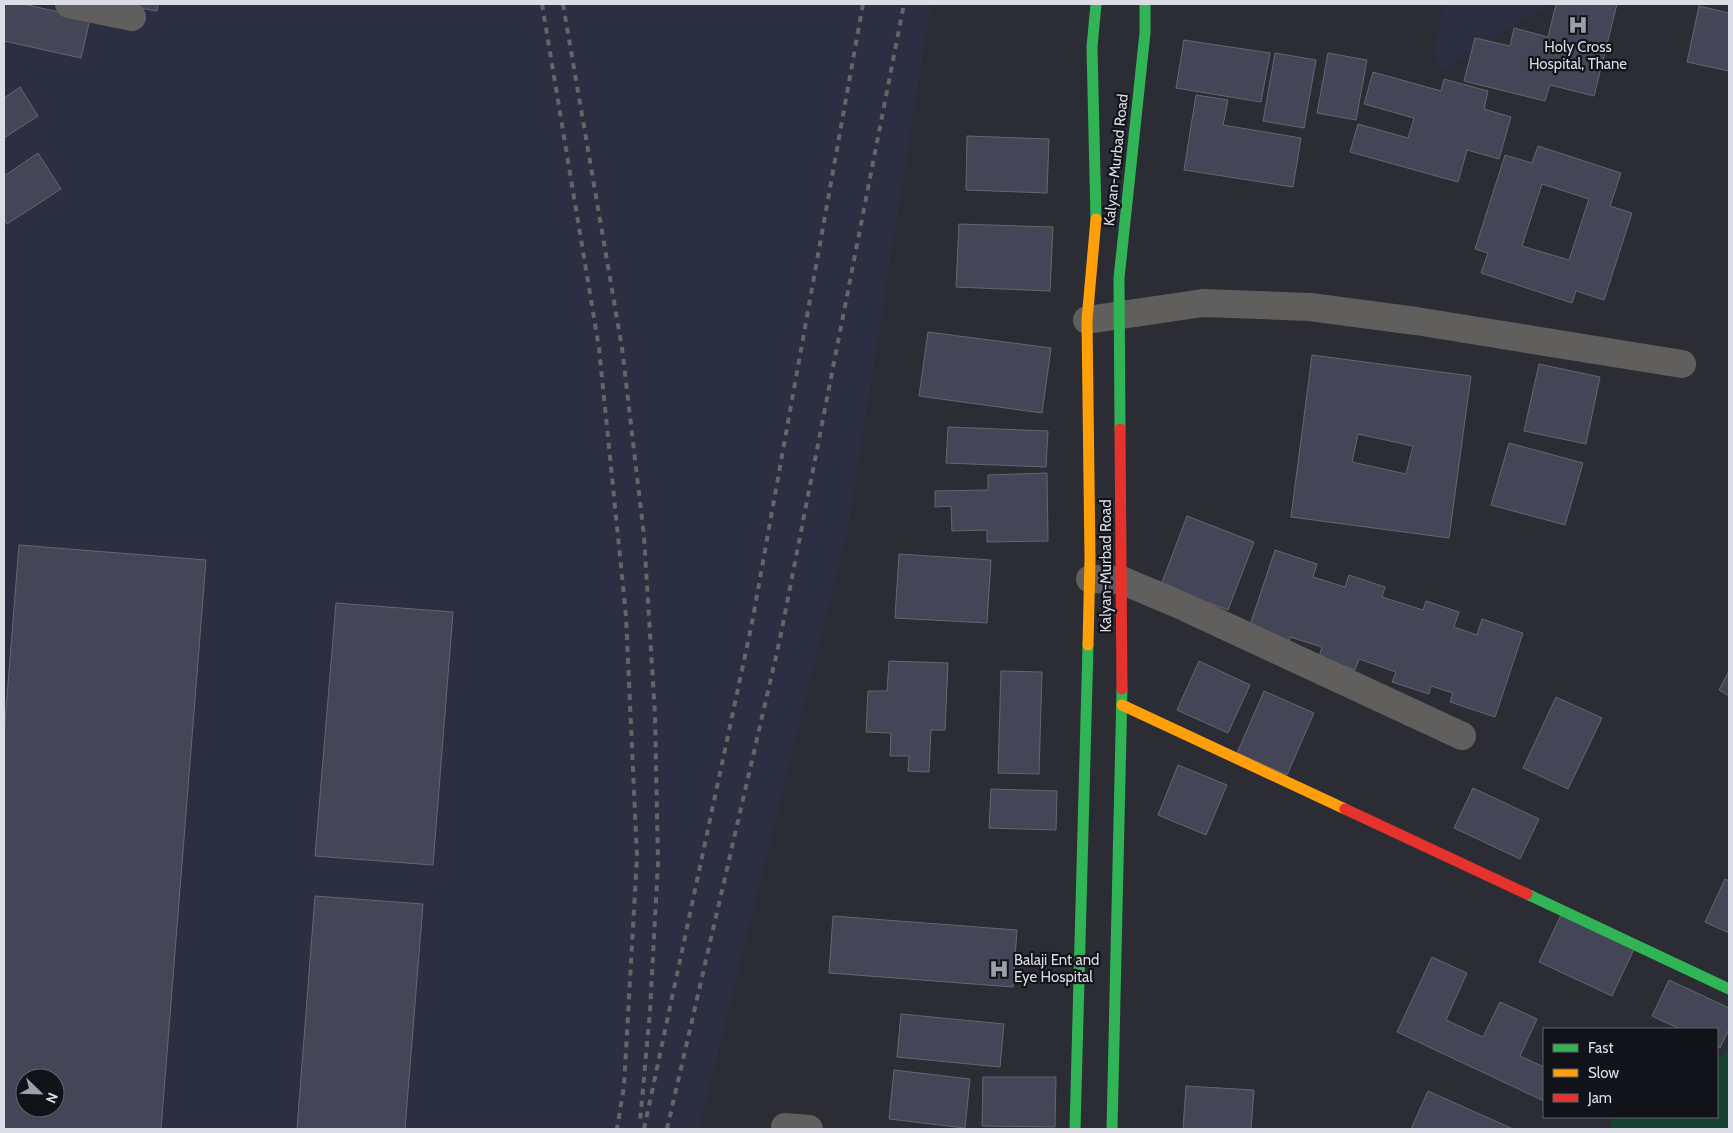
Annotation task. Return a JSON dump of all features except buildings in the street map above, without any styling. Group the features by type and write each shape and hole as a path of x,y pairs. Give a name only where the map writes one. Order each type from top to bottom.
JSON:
{"main road":[{"name":"Kalyan-Murbad Road","path":"1075,1129 1090,579 1087,320 1096,223 1092,47 1096,4"},
{"name":"Kalyan-Murbad Road","path":"1112,1129 1122,705 1119,278 1145,33 1145,4"},
{"path":"1122,705 1729,989"}],"street":[{"path":"69,4 132,17"},
{"path":"1087,320 1203,303 1310,307 1416,321 1682,364"},
{"path":"1090,579 1121,580 1178,604 1462,736"}],"shaded area":[{"path":"4,4 931,4 848,528 699,1129 4,1129"},
{"path":"1444,4 1546,4 1545,8 1507,29 1443,71 1434,54"}],"green space":[{"path":"1729,1050 1729,1129 1609,1129 1612,1118 1718,1118 1718,1060"}],"railway":[{"path":"542,4 599,348 626,616 637,857 624,1086 617,1129"},
{"path":"563,4 622,348 644,536 655,715 658,863 650,1011 640,1122"},
{"path":"644,1129 752,623 863,4"},
{"path":"667,1129 780,639 904,4"}],"traffic: fast":[{"path":"1096,4 1092,47 1096,219"},
{"path":"1120,429 1119,278 1145,33 1145,4"},
{"path":"1075,1129 1088,645"},
{"path":"1112,1129 1122,689"},
{"path":"1527,894 1729,989"}],"traffic: slow":[{"path":"1088,645 1090,559 1087,320 1096,219"},
{"path":"1122,705 1345,809"}],"traffic: jam":[{"path":"1120,429 1122,689"},
{"path":"1345,809 1527,894"}],"place":[{"name":"Holy Cross Hospital, Thane","path":"1578,25"},
{"name":"Balaji Ent and Eye Hospital","path":"999,969"}]}
